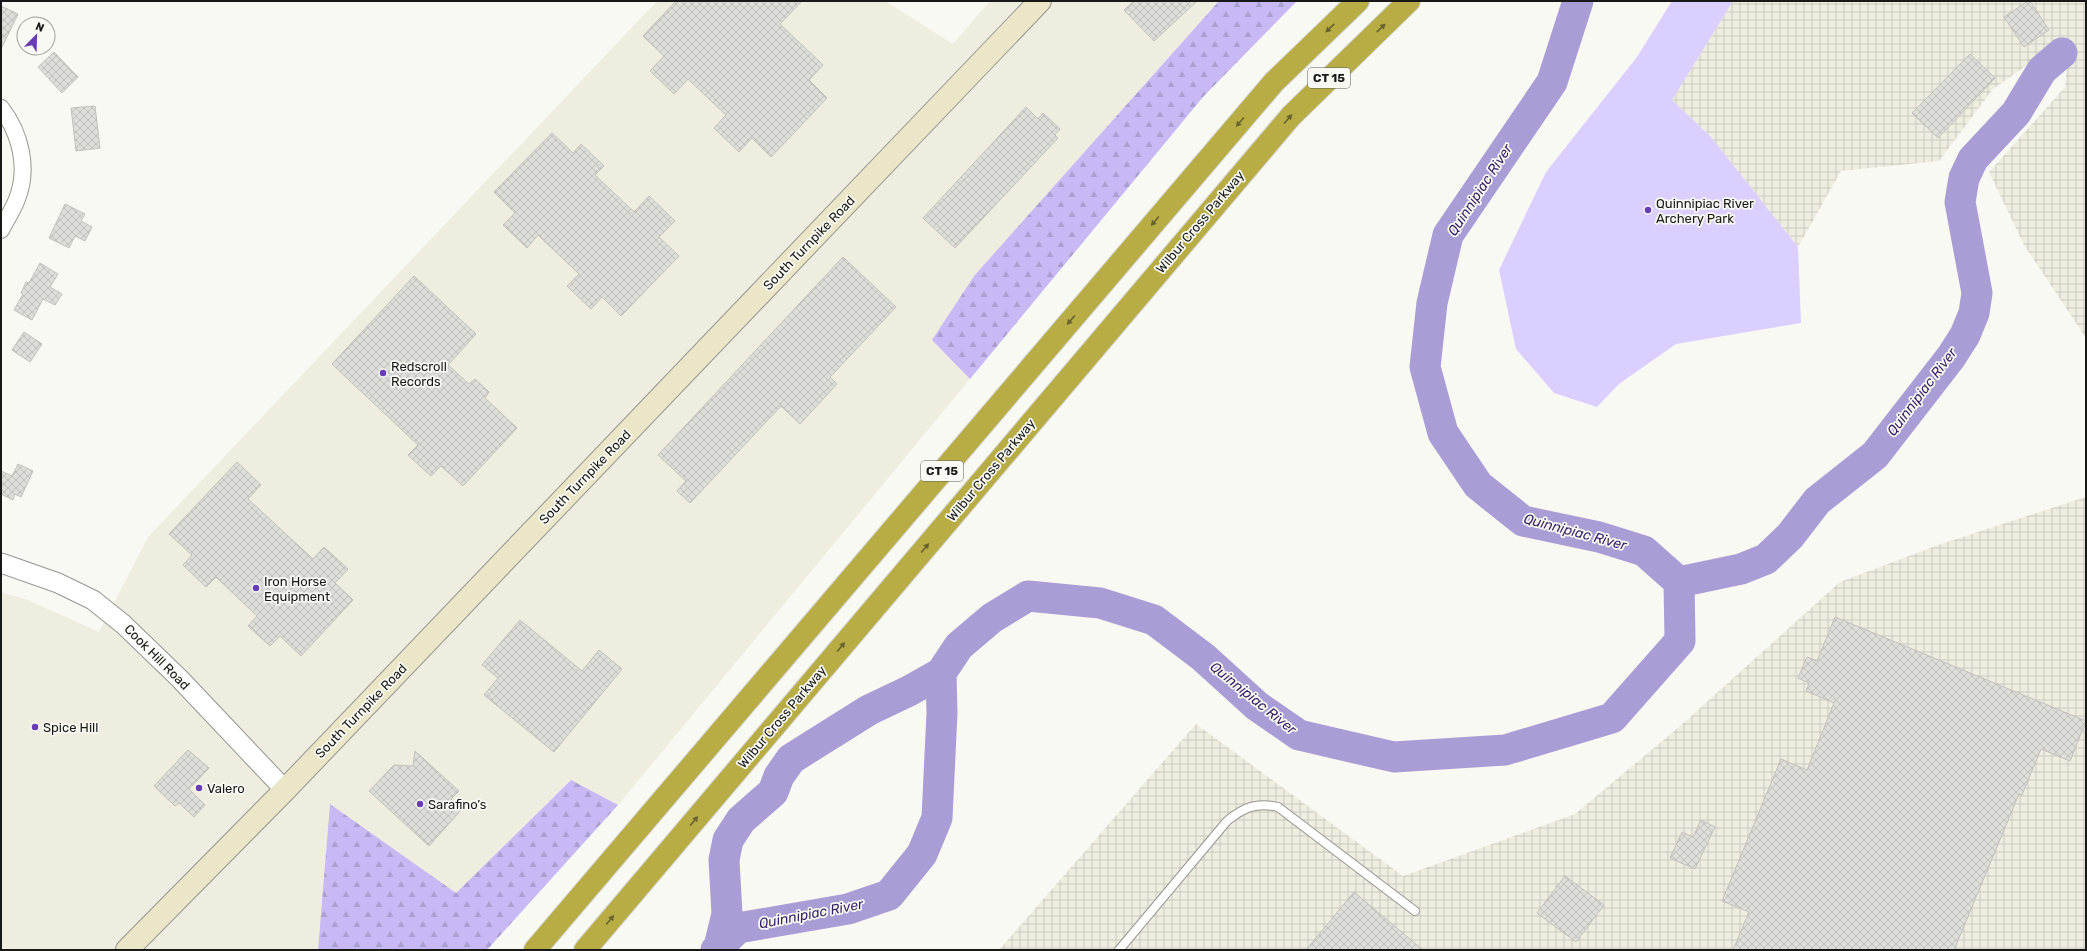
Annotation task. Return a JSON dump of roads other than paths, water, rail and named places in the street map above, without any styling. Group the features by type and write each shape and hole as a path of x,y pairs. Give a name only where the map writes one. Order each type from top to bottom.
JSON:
{"highway":[{"name":"CT 15","path":"534,950 1274,82 1358,1"},
{"name":"Wilbur Cross Parkway","path":"585,950 1291,116 1409,1"}],"main road":[{"name":"South Turnpike Road","path":"127,950 286,790 1040,1"}],"street":[{"path":"1,108 10,120 22,153 23,175 17,200 1,230"},
{"name":"Cook Hill Road","path":"1,563 58,583 93,600 123,624 179,678 286,790"}],"lane":[{"path":"1119,950 1227,821 1246,807 1256,805 1266,804 1278,807 1415,911"}],"waterway":[{"name":"Quinnipiac River","path":"716,950 738,928 848,909 889,895 922,854 937,818 942,713 941,673 959,646 992,618 1028,596 1100,603 1154,620 1203,657 1257,706 1299,735 1394,757 1505,750 1612,718 1680,641 1679,582 1644,551 1599,537 1523,521 1478,485 1443,433 1425,367 1432,303 1448,235 1552,82 1578,1"},
{"name":"Quinnipiac River","path":"1679,582 1741,569 1766,559 1790,536 1817,501 1875,455 1951,357 1965,335 1974,313 1977,293 1960,202 1964,178 1973,159 2016,113 2042,70 2062,53"},
{"name":"Quinnipiac River","path":"719,947 727,914 724,860 728,840 741,820 773,792 779,776 791,759 869,710 909,691 941,673"}],"place":[{"name":"Quinnipiac River Archery Park","path":"1648,210"},
{"name":"Redscroll Records","path":"383,373"},
{"name":"Iron Horse Equipment","path":"256,588"},
{"name":"Spice Hill","path":"35,727"},
{"name":"Valero","path":"199,788"},
{"name":"Sarafino’s","path":"420,804"}]}
